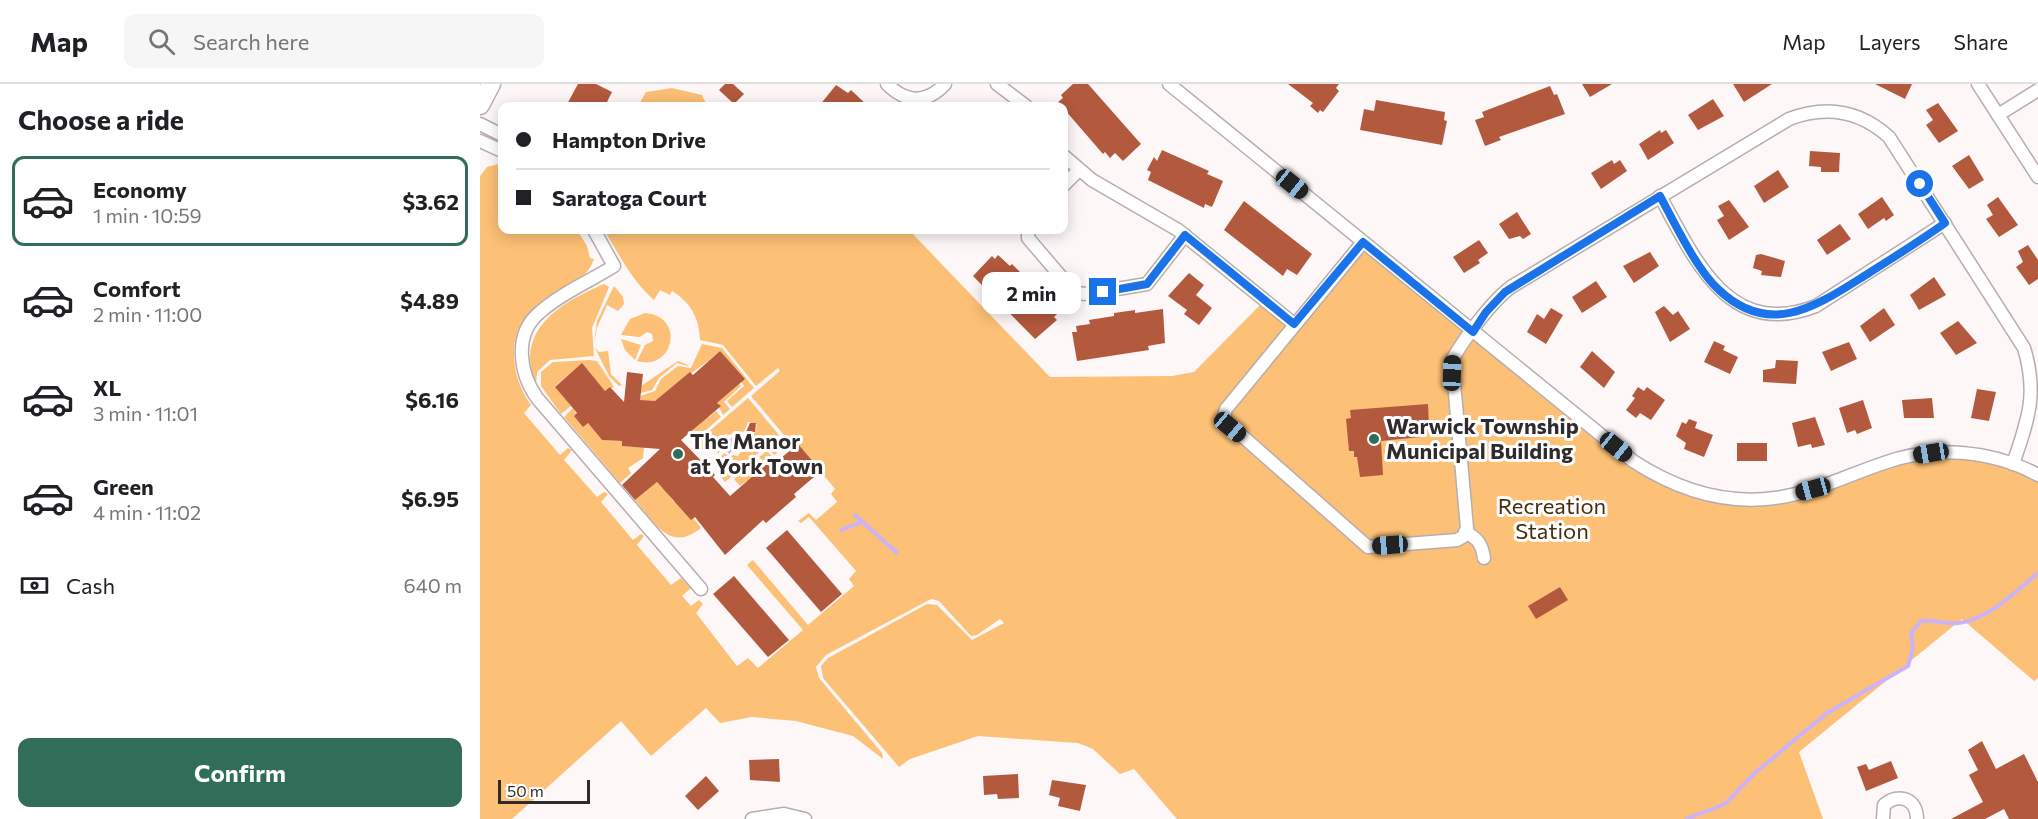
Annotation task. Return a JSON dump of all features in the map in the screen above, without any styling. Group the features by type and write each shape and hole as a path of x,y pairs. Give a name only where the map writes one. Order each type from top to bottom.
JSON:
{"highway":[{"path":"480,105 491,84"}],"street":[{"path":"887,84 897,93 915,100 926,97 945,84"},
{"path":"997,84 1021,102"},
{"path":"1169,84 1473,332 1633,461 1655,476 1694,492 1740,499 1774,498 1813,489 1886,462 1931,453 1968,453 2013,464 2038,475"},
{"path":"1978,84 2038,177"},
{"path":"1998,115 2038,90"},
{"path":"1466,532 1452,360 1458,347 1473,332 1486,312 1505,292 1660,196 1789,119 1816,110 1834,110 1862,118 1889,137 2024,348 2031,366 2034,391 2032,410 2013,464"},
{"path":"480,124 498,133"},
{"path":"480,141 498,149"},
{"path":"1068,160 1079,170 1181,232 1294,324"},
{"path":"1068,181 1079,170"},
{"path":"1660,196 1717,288 1741,307 1758,313 1776,315 1800,312 1816,306 1945,223"},
{"path":"1028,234 1028,238 1075,293 1087,294 1147,284 1181,232"},
{"path":"596,234 614,266 538,313 522,347 524,374 537,398 701,589"},
{"path":"1363,242 1226,409 1223,419 1368,547 1457,540 1466,532"},
{"path":"1466,532 1475,537 1482,547 1484,558"},
{"path":"1883,819 1884,805 1891,799 1902,798 1910,801 1917,809 1917,819"},
{"path":"752,819 778,814 805,819"}],"green space":[{"path":"672,88 702,95 705,102 640,102 646,92"},
{"name":"Recreation Station","path":"498,164 498,234 580,234 587,246 590,258 594,259 587,272 576,282 536,307 525,318 517,333 514,353 516,374 531,405 524,413 560,455 568,448 572,450 564,460 597,497 604,492 608,494 601,502 633,540 641,534 644,536 637,545 671,585 681,578 691,588 682,596 691,606 699,600 703,604 696,613 737,666 748,658 758,668 803,630 747,565 753,560 808,625 854,586 849,579 856,571 809,517 801,523 798,521 809,513 816,520 837,502 831,494 835,489 798,444 796,446 791,440 774,455 769,449 784,435 751,396 780,371 778,368 756,386 723,345 700,340 696,318 684,300 672,291 670,295 660,290 654,300 646,293 626,267 606,234 913,234 1050,377 1172,376 1194,372 1265,300 1294,324 1363,242 1633,461 1694,492 1787,496 1886,462 1945,452 2038,475 2038,678 2034,681 1962,619 1799,752 1823,819 1177,819 1134,769 1120,774 1093,749 1078,743 978,736 910,759 899,767 823,678 821,666 828,658 927,604 937,605 972,640 1004,623 1000,619 977,635 971,636 939,601 931,599 826,655 816,667 819,678 882,753 883,759 853,736 796,721 752,717 720,723 706,708 651,756 621,721 512,819 480,819 480,176 487,167"},
{"path":"604,284 609,287 592,328 594,356 550,360 537,372 536,384 531,365 531,348 536,334 557,310"},
{"path":"614,286 623,297 624,304 618,311 607,305 597,328 594,342 597,321"},
{"path":"645,313 658,316 666,323 670,332 667,351 660,359 650,362 637,361 645,345 653,341 652,334 647,332 640,337 621,335 630,319"},
{"path":"621,339 641,345 635,360 625,350"},
{"path":"702,344 722,348 754,388 732,407 727,401 744,386 720,351 659,398 662,401 649,403 644,400 641,402 637,397 655,391 661,379 678,366 691,368"},
{"path":"595,348 599,352 608,351 611,374 622,385 619,386 609,376"},
{"path":"597,361 614,387 605,391 582,364 555,386 571,406 561,414 541,386 541,372 553,362"},
{"path":"678,361 688,365 691,361 688,366 677,363 659,378 652,390 637,394 641,386"},
{"path":"739,384 741,386 724,402 730,409 723,415 717,403"},
{"path":"748,398 779,435 725,482 722,478 726,465 721,456 725,453 729,458 733,455 738,456 746,444 741,438 748,433 755,433 757,424 748,422 745,430 739,436 735,431 730,435 725,434 718,446 722,450 718,453 710,447 697,450 693,445"},
{"path":"573,408 583,426 588,423 602,440 622,441 622,446 644,447 643,458 628,468 631,473 620,483 564,417"},
{"path":"716,411 721,417 698,437 693,430 700,424 705,413 709,417"},
{"path":"767,451 777,462 770,467 759,457"},
{"path":"757,459 764,466 758,471 762,475 750,485 747,481 740,486 734,479"},
{"path":"657,482 662,488 666,485 666,492 674,502 678,498 701,528 690,535 680,537 672,536 656,526 635,500"}],"shaded area":[{"path":"735,435 741,443 729,454 722,446"}],"building":[{"path":"578,84 596,84 612,92 607,102 568,102"},
{"path":"725,84 733,84 744,94 736,102 732,102 719,90"},
{"path":"1073,84 1088,84 1141,144 1123,161 1115,153 1110,158 1105,152 1103,154 1068,114 1068,102 1058,102 1063,98 1061,95"},
{"path":"1288,84 1339,84 1336,88 1339,91 1323,112 1320,110 1318,113 1310,106 1313,103"},
{"path":"1582,84 1612,84 1590,97"},
{"path":"1733,84 1772,84 1744,102"},
{"path":"1875,84 1912,84 1905,99"},
{"path":"836,85 848,93 851,90 864,102 822,102"},
{"path":"1550,86 1554,95 1557,94 1565,114 1499,137 1501,140 1485,146 1475,120 1484,117 1482,112"},
{"path":"1713,99 1724,116 1698,130 1688,115"},
{"path":"1376,100 1445,112 1444,120 1447,121 1442,145 1360,130 1364,109 1374,111"},
{"path":"1938,103 1958,131 1939,143 1926,125 1933,120 1926,110"},
{"path":"1660,130 1661,133 1666,130 1674,143 1648,160 1639,144"},
{"path":"1162,150 1209,171 1207,174 1223,181 1212,207 1205,204 1204,208 1148,180 1151,172 1147,170 1154,157 1157,161"},
{"path":"1810,151 1840,153 1839,172 1821,172 1821,167 1809,166"},
{"path":"1969,155 1984,180 1969,189 1952,166"},
{"path":"1612,160 1614,164 1620,160 1627,171 1601,189 1591,173"},
{"path":"1778,170 1789,187 1764,203 1754,186"},
{"path":"1882,197 1894,215 1886,221 1884,218 1868,229 1858,214"},
{"path":"1998,197 2018,225 1999,237 1986,219 1993,215 1987,205"},
{"path":"1729,200 1749,227 1729,240 1717,220 1724,216 1718,206"},
{"path":"1244,201 1312,254 1297,275 1287,269 1283,276 1224,230"},
{"path":"1517,212 1531,234 1523,239 1520,236 1509,239 1499,224"},
{"path":"1840,224 1851,239 1827,255 1817,240"},
{"path":"1479,240 1488,253 1478,260 1480,263 1464,273 1453,257"},
{"path":"2028,245 2038,260 2038,279 2029,285 2016,267 2023,262 2018,251"},
{"path":"1650,252 1659,266 1634,283 1623,266"},
{"path":"1761,254 1785,261 1781,277 1761,275 1762,271 1753,268 1756,255"},
{"path":"998,255 1024,276 1026,274 1051,299 1048,301 1059,312 1054,317 1057,320 1035,339 973,276 992,256 995,259"},
{"path":"1189,273 1204,285 1196,295 1212,308 1199,325 1184,314 1187,310 1168,296"},
{"path":"1934,277 1946,295 1919,310 1910,295"},
{"path":"1596,281 1607,297 1582,313 1572,297"},
{"path":"1664,306 1673,315 1678,311 1690,329 1670,342 1655,312"},
{"path":"1551,308 1563,315 1546,344 1527,332 1537,314 1544,319"},
{"path":"1884,308 1895,325 1870,342 1860,326"},
{"path":"1163,309 1165,343 1148,346 1149,350 1077,361 1072,332 1077,332 1076,326 1090,324 1089,320 1114,316 1114,313"},
{"path":"1958,321 1977,343 1956,355 1940,333"},
{"path":"1714,341 1725,346 1723,350 1738,357 1730,374 1704,362"},
{"path":"1849,342 1857,359 1831,371 1822,352"},
{"name":"The Manor at York Town","path":"720,351 745,379 717,403 721,406 681,440 715,475 713,477 730,496 767,464 770,467 798,444 821,471 794,494 796,497 766,523 763,520 725,555 695,517 691,520 657,482 635,500 622,485 660,449 622,446 622,441 602,440 588,423 583,427 574,416 577,413 555,387 582,363 605,391 610,387 624,402 627,372 643,374 640,400 655,401 690,372 693,375"},
{"path":"1592,351 1615,372 1604,388 1580,367"},
{"path":"1776,360 1798,361 1796,384 1763,382 1763,370 1775,368"},
{"path":"1638,387 1644,391 1647,387 1665,400 1651,420 1640,413 1636,418 1626,410 1635,398 1632,396"},
{"path":"1977,389 1996,392 1989,421 1971,418"},
{"path":"1932,398 1934,418 1904,418 1902,400"},
{"path":"1863,400 1872,428 1857,434 1855,430 1847,433 1839,408"},
{"name":"Warwick Township Municipal Building","path":"1428,404 1429,428 1420,429 1421,437 1381,441 1383,475 1360,477 1357,457 1354,457 1354,451 1349,451 1346,419 1351,418 1350,410"},
{"path":"1815,417 1825,445 1812,448 1811,444 1798,447 1792,423"},
{"path":"1689,419 1697,422 1695,428 1713,435 1704,457 1684,449 1686,443 1676,436 1682,422 1686,424"},
{"path":"750,423 756,423 755,432 746,432"},
{"path":"1737,443 1767,443 1767,461 1737,461"},
{"path":"787,530 842,594 821,612 766,548"},
{"path":"734,576 789,640 768,657 713,594"},
{"path":"1560,587 1568,600 1536,619 1528,606"},
{"path":"1982,741 1996,769 2024,754 2038,782 2038,819 2009,819 2004,809 1985,819 1951,819 1983,802 1969,775 1978,770 1968,750"},
{"path":"779,759 780,782 750,780 749,760"},
{"path":"1891,761 1898,778 1866,791 1857,767 1866,764 1869,770"},
{"path":"1018,774 1019,798 998,799 997,794 984,795 983,776"},
{"path":"706,776 719,791 698,810 685,796"},
{"path":"1052,780 1086,785 1080,811 1058,806 1060,798 1049,795"}],"waterway":[{"path":"855,515 897,553"},
{"path":"841,530 862,522"},
{"path":"1686,819 1725,804 1756,772 1827,713 1908,666 1913,648 1911,633 1921,621 1959,623 1981,616 2001,604 2038,573"}],"place":[{"name":"Warwick Township Municipal Building","path":"1374,439"},
{"name":"The Manor at York Town","path":"678,454"}],"route":[{"path":"1103,292 1147,284 1185,235 1294,324 1363,242 1473,332 1495,301 1511,287 1660,196 1709,279 1717,288 1741,307 1758,313 1788,315 1816,306 1945,223 1920,184"}]}
